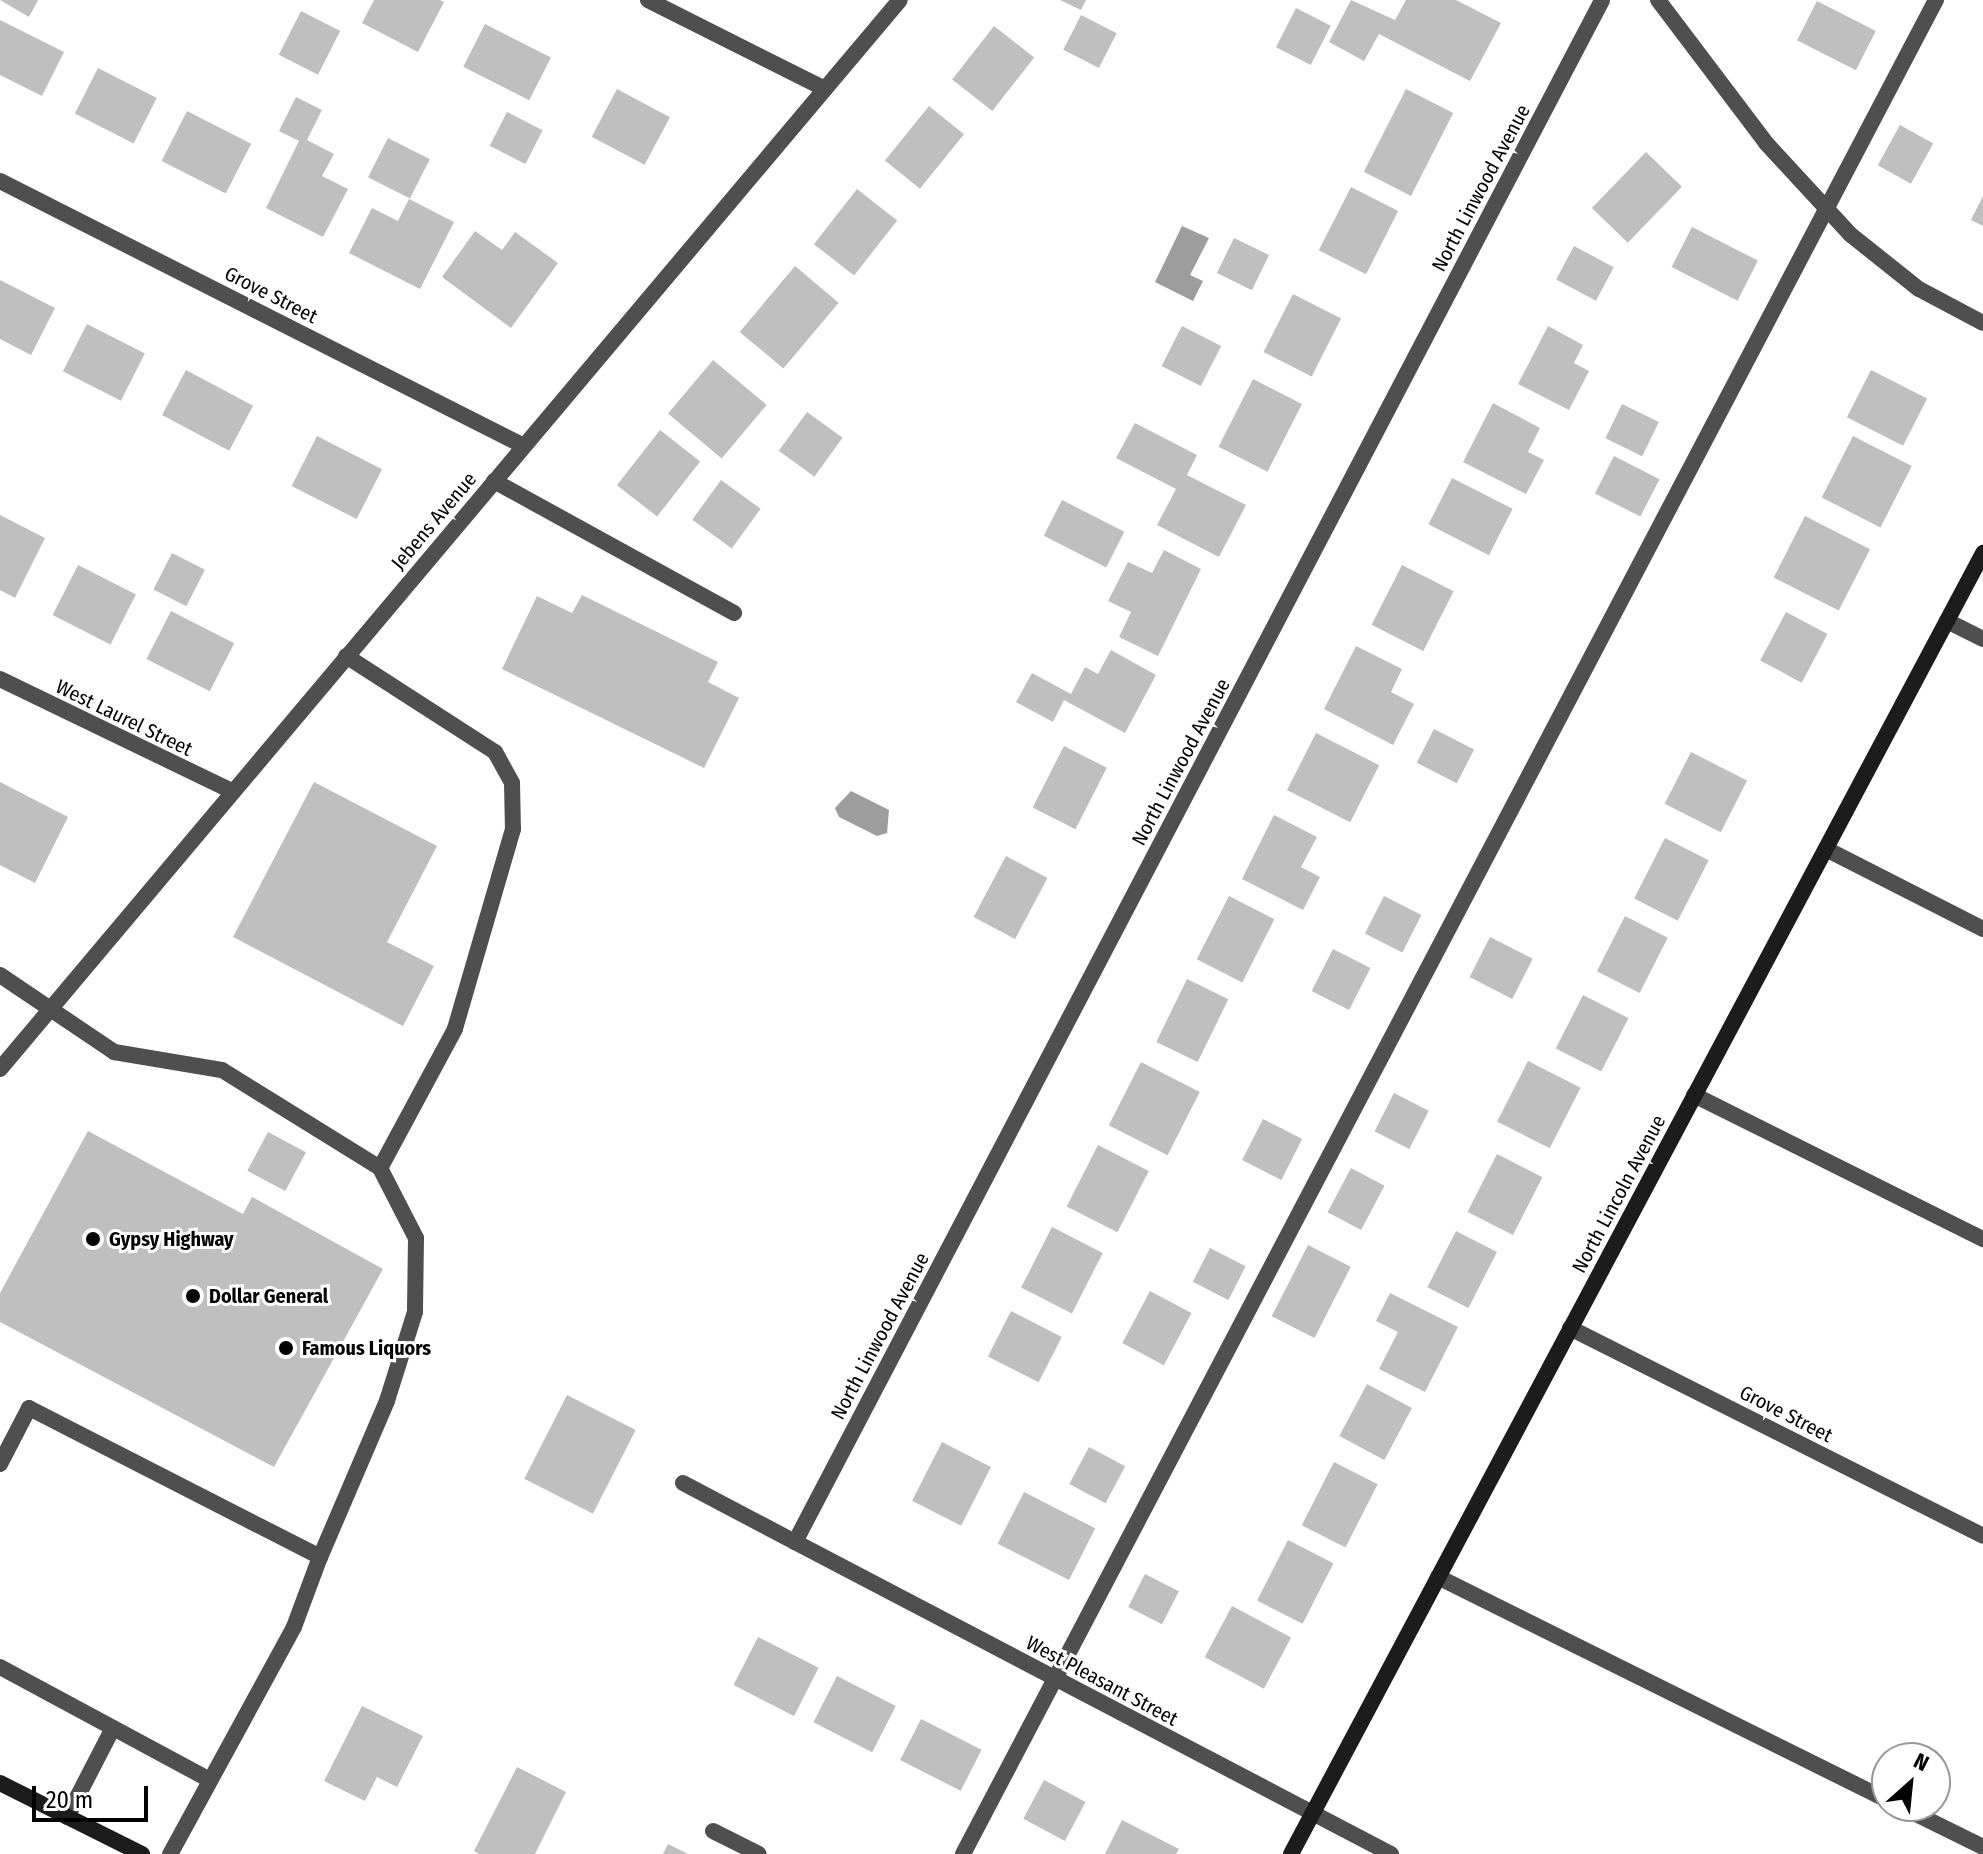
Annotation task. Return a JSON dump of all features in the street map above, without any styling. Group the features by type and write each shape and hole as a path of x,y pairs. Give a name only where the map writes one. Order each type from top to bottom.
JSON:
{"street":[{"path":"648,0 825,89"},
{"name":"Jebens Avenue","path":"0,1069 900,0"},
{"name":"North Linwood Avenue","path":"795,1542 1602,0"},
{"path":"1658,0 1766,143 1828,208 1919,289 1983,323"},
{"path":"963,1854 1936,0"},
{"name":"Grove Street","path":"0,181 524,446"},
{"path":"494,481 734,613"},
{"name":"North Lincoln Avenue","path":"1291,1854 1983,553"},
{"path":"1947,621 1983,639"},
{"path":"346,656 495,752 512,783 513,829 455,1029 380,1168"},
{"name":"West Laurel Street","path":"0,679 232,791"},
{"path":"1826,849 1983,929"},
{"path":"0,975 49,1013 114,1052 222,1070 380,1168 416,1238 415,1312 387,1401 320,1557 294,1627 170,1854"},
{"path":"1694,1095 1983,1239"},
{"name":"Grove Street","path":"1570,1328 1983,1536"},
{"path":"0,1464 29,1408 320,1557"},
{"name":"West Pleasant Street","path":"683,1483 1391,1854"},
{"path":"1438,1577 1871,1792"},
{"path":"0,1667 210,1780"},
{"path":"67,1817 113,1728"},
{"path":"0,1783 142,1854"},
{"path":"1932,1822 1983,1847"},
{"path":"713,1831 759,1854"}],"shaded area":[{"path":"1182,226 1209,238 1190,275 1203,281 1193,301 1155,282"},
{"path":"851,791 889,810 887,833 877,836 839,817 835,808"}],"building":[{"path":"0,0 38,0 29,17"},
{"path":"374,0 444,2 418,52 362,23"},
{"path":"1060,0 1086,0 1081,10"},
{"path":"1351,0 1395,20 1406,0 1456,0 1501,23 1470,81 1379,34 1364,61 1329,42"},
{"path":"1817,1 1876,31 1856,70 1797,40"},
{"path":"1296,8 1331,26 1311,65 1276,47"},
{"path":"301,11 340,31 318,75 279,55"},
{"path":"1081,15 1117,33 1099,68 1063,50"},
{"path":"0,20 64,52 42,96 0,75"},
{"path":"485,24 551,58 529,100 463,67"},
{"path":"994,26 1034,57 992,111 952,80"},
{"path":"98,68 157,98 134,143 75,113"},
{"path":"617,89 670,117 645,165 592,137"},
{"path":"1406,89 1453,113 1411,196 1364,172"},
{"path":"296,97 322,110 307,140 334,154 322,176 348,189 323,237 266,208 299,141 279,131"},
{"path":"929,106 964,134 920,189 885,160"},
{"path":"187,111 251,144 226,194 162,161"},
{"path":"507,112 543,130 525,164 490,146"},
{"path":"1900,125 1933,143 1911,184 1878,165"},
{"path":"388,138 430,159 410,199 368,177"},
{"path":"1646,152 1682,187 1628,243 1592,208"},
{"path":"1351,187 1398,211 1366,274 1319,250"},
{"path":"857,189 897,220 854,276 814,244"},
{"path":"1983,196 1983,226 1971,220"},
{"path":"409,199 454,222 420,289 349,253 372,208 398,221"},
{"path":"1692,227 1758,261 1738,301 1672,267"},
{"path":"475,231 502,250 515,232 558,263 511,328 442,277"},
{"path":"1234,238 1269,255 1252,290 1217,273"},
{"path":"1574,246 1614,267 1596,301 1556,280"},
{"path":"795,266 839,303 783,369 740,332"},
{"path":"0,280 55,308 31,355 0,339"},
{"path":"1293,294 1341,319 1312,376 1263,352"},
{"path":"87,324 145,354 121,401 63,371"},
{"path":"1182,326 1221,346 1201,386 1162,366"},
{"path":"1548,326 1583,345 1574,363 1589,371 1569,410 1518,384"},
{"path":"713,360 767,405 722,459 668,414"},
{"path":"186,370 253,406 229,451 162,415"},
{"path":"1871,370 1927,399 1903,446 1847,417"},
{"path":"1253,379 1302,404 1268,472 1218,447"},
{"path":"1493,403 1540,428 1528,452 1544,460 1526,494 1463,462"},
{"path":"1622,404 1659,422 1642,456 1605,438"},
{"path":"807,412 843,438 814,477 779,451"},
{"path":"1135,423 1197,455 1187,475 1246,505 1219,557 1157,525 1176,489 1116,458"},
{"path":"660,430 700,461 657,517 617,485"},
{"path":"317,436 382,469 357,519 292,486"},
{"path":"1853,436 1912,466 1880,527 1822,497"},
{"path":"1614,456 1659,479 1640,517 1595,493"},
{"path":"1452,478 1513,509 1489,555 1428,524"},
{"path":"721,480 761,509 732,548 692,520"},
{"path":"1062,500 1124,532 1106,567 1044,536"},
{"path":"0,515 45,538 15,598 0,590"},
{"path":"1805,516 1870,549 1839,611 1774,577"},
{"path":"1164,550 1201,569 1158,656 1119,637 1131,612 1108,601 1128,562 1152,573"},
{"path":"172,553 205,570 186,606 153,590"},
{"path":"78,565 136,595 110,644 53,615"},
{"path":"1402,565 1454,591 1423,651 1372,625"},
{"path":"582,595 718,662 708,682 739,698 704,768 502,669 537,596 572,613"},
{"path":"171,611 234,643 210,691 146,659"},
{"path":"1786,612 1827,634 1802,683 1760,661"},
{"path":"1356,646 1402,669 1391,692 1414,704 1393,745 1324,709"},
{"path":"1111,650 1156,675 1125,733 1064,700 1053,722 1016,702 1032,673 1071,694 1085,667 1098,674"},
{"path":"1434,729 1474,749 1457,783 1417,763"},
{"path":"1316,733 1379,765 1350,822 1287,790"},
{"path":"1064,746 1107,768 1075,829 1033,807"},
{"path":"1691,752 1747,781 1721,832 1665,804"},
{"path":"0,782 68,817 35,883 0,865"},
{"path":"314,782 437,846 387,942 434,966 403,1026 233,937"},
{"path":"1274,815 1317,837 1301,867 1320,877 1303,910 1242,879"},
{"path":"1665,838 1709,860 1678,921 1634,899"},
{"path":"1006,856 1047,878 1015,939 974,917"},
{"path":"1229,896 1274,919 1242,982 1197,959"},
{"path":"1384,896 1421,915 1402,952 1365,933"},
{"path":"1625,916 1668,938 1640,993 1597,971"},
{"path":"1490,937 1533,959 1512,999 1470,977"},
{"path":"1333,949 1370,968 1349,1010 1312,991"},
{"path":"1187,979 1228,999 1198,1062 1156,1042"},
{"path":"1583,995 1628,1018 1601,1072 1556,1048"},
{"path":"1528,1061 1581,1088 1550,1148 1497,1122"},
{"path":"1141,1062 1200,1092 1168,1155 1109,1125"},
{"path":"1394,1093 1429,1111 1409,1149 1374,1131"},
{"path":"1263,1119 1302,1139 1281,1180 1242,1160"},
{"path":"88,1131 243,1214 252,1197 383,1269 274,1467 0,1322 0,1293"},
{"path":"268,1132 306,1152 285,1191 247,1171"},
{"path":"1098,1145 1149,1171 1117,1232 1067,1206"},
{"path":"1497,1154 1542,1177 1513,1235 1467,1212"},
{"path":"1351,1168 1385,1186 1361,1230 1328,1212"},
{"path":"1052,1227 1103,1253 1072,1313 1021,1288"},
{"path":"1456,1231 1497,1252 1468,1308 1427,1287"},
{"path":"1308,1245 1351,1267 1314,1338 1272,1316"},
{"path":"1210,1248 1246,1266 1228,1300 1193,1282"},
{"path":"1150,1291 1191,1313 1164,1365 1122,1343"},
{"path":"1390,1293 1458,1327 1425,1392 1379,1369 1398,1332 1376,1321"},
{"path":"1011,1311 1062,1337 1039,1382 988,1356"},
{"path":"1367,1384 1412,1408 1384,1460 1339,1436"},
{"path":"567,1395 636,1430 593,1514 524,1479"},
{"path":"942,1442 991,1467 961,1526 912,1501"},
{"path":"1089,1447 1125,1466 1105,1503 1069,1484"},
{"path":"1334,1462 1378,1484 1345,1548 1302,1525"},
{"path":"1024,1492 1095,1528 1069,1580 998,1544"},
{"path":"1288,1540 1333,1563 1303,1624 1257,1601"},
{"path":"1145,1574 1179,1591 1162,1624 1128,1607"},
{"path":"1232,1606 1291,1637 1264,1689 1205,1657"},
{"path":"758,1637 819,1668 794,1716 733,1685"},
{"path":"837,1676 896,1706 872,1752 813,1722"},
{"path":"362,1706 423,1736 397,1787 377,1777 365,1801 324,1781"},
{"path":"921,1719 982,1750 961,1791 900,1760"},
{"path":"517,1767 566,1792 535,1854 479,1854 474,1851"},
{"path":"1044,1780 1085,1802 1065,1841 1023,1819"},
{"path":"1122,1820 1179,1849 1176,1854 1105,1854"},
{"path":"668,1844 688,1854 663,1854"}],"place":[{"name":"Gypsy Highway","path":"93,1239"},
{"name":"Dollar General","path":"193,1296"},
{"name":"Famous Liquors","path":"286,1348"}]}
